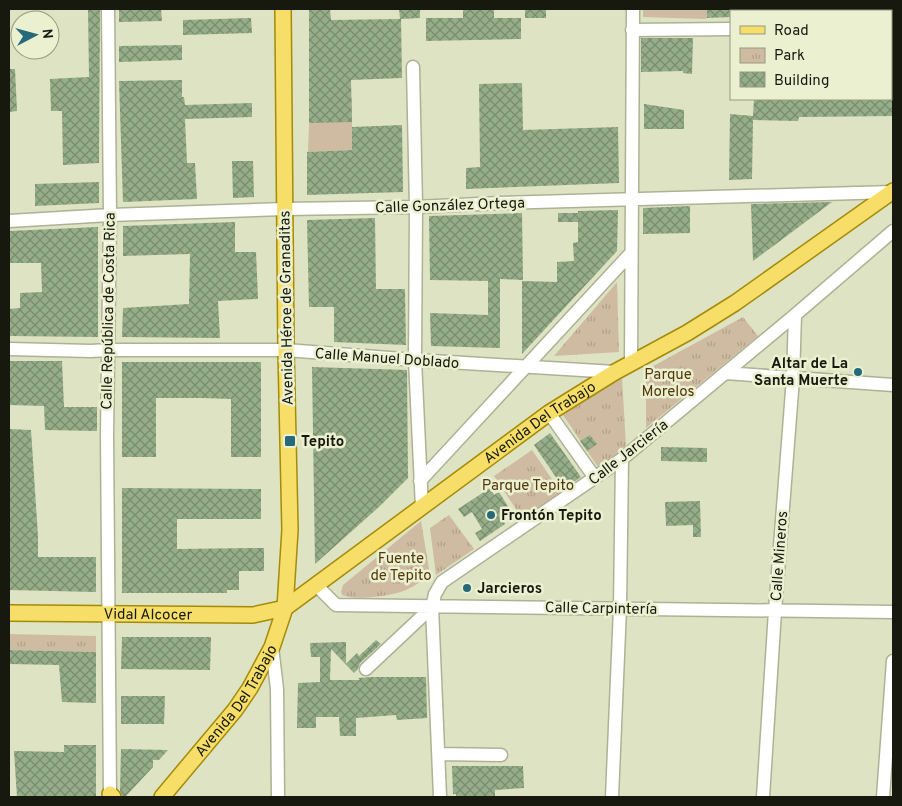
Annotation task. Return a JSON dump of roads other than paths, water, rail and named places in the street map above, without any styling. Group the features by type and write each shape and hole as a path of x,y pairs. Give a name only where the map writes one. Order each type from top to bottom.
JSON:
{"main road":[{"name":"Avenida Héroe de Granaditas","path":"283,9 286,350 290,530 286,608"},
{"name":"Avenida Del Trabajo","path":"162,797 235,710 250,688 272,647 286,608 549,413 631,363 687,333 735,304 892,192"},
{"name":"Vidal Alcocer","path":"9,613 253,615 286,608"}],"street":[{"name":"Calle República de Costa Rica","path":"108,9 110,215 106,397 111,796"},
{"path":"631,363 633,9"},
{"path":"632,30 730,29"},
{"path":"413,66 416,208 415,360 422,508"},
{"name":"Calle González Ortega","path":"9,221 110,215 285,209 416,208 500,202 892,192"},
{"name":"Calle Jarciería","path":"366,670 432,607 435,594 442,582 622,459 796,315 893,231"},
{"path":"420,481 528,367 631,253"},
{"name":"Calle Mineros","path":"763,797 796,315"},
{"name":"Calle Manuel Doblado","path":"9,349 91,351 286,350 616,372"},
{"path":"726,373 893,385"},
{"path":"549,413 595,478"},
{"path":"612,797 620,608 622,459"},
{"name":"Calle Carpintería","path":"317,586 336,605 893,612"},
{"path":"432,607 440,797"},
{"path":"272,647 278,689 278,797"},
{"path":"883,797 893,661"},
{"path":"439,754 501,755"}],"place":[{"name":"Altar de La Santa Muerte","path":"858,372"},
{"name":"Tepito","path":"290,441"},
{"name":"Frontón Tepito","path":"491,515"},
{"name":"Jarcieros","path":"467,588"}],"park label":[{"name":"Parque Morelos","path":"668,382"},
{"name":"Parque Tepito","path":"528,485"},
{"name":"Fuente de Tepito","path":"401,566"}]}
